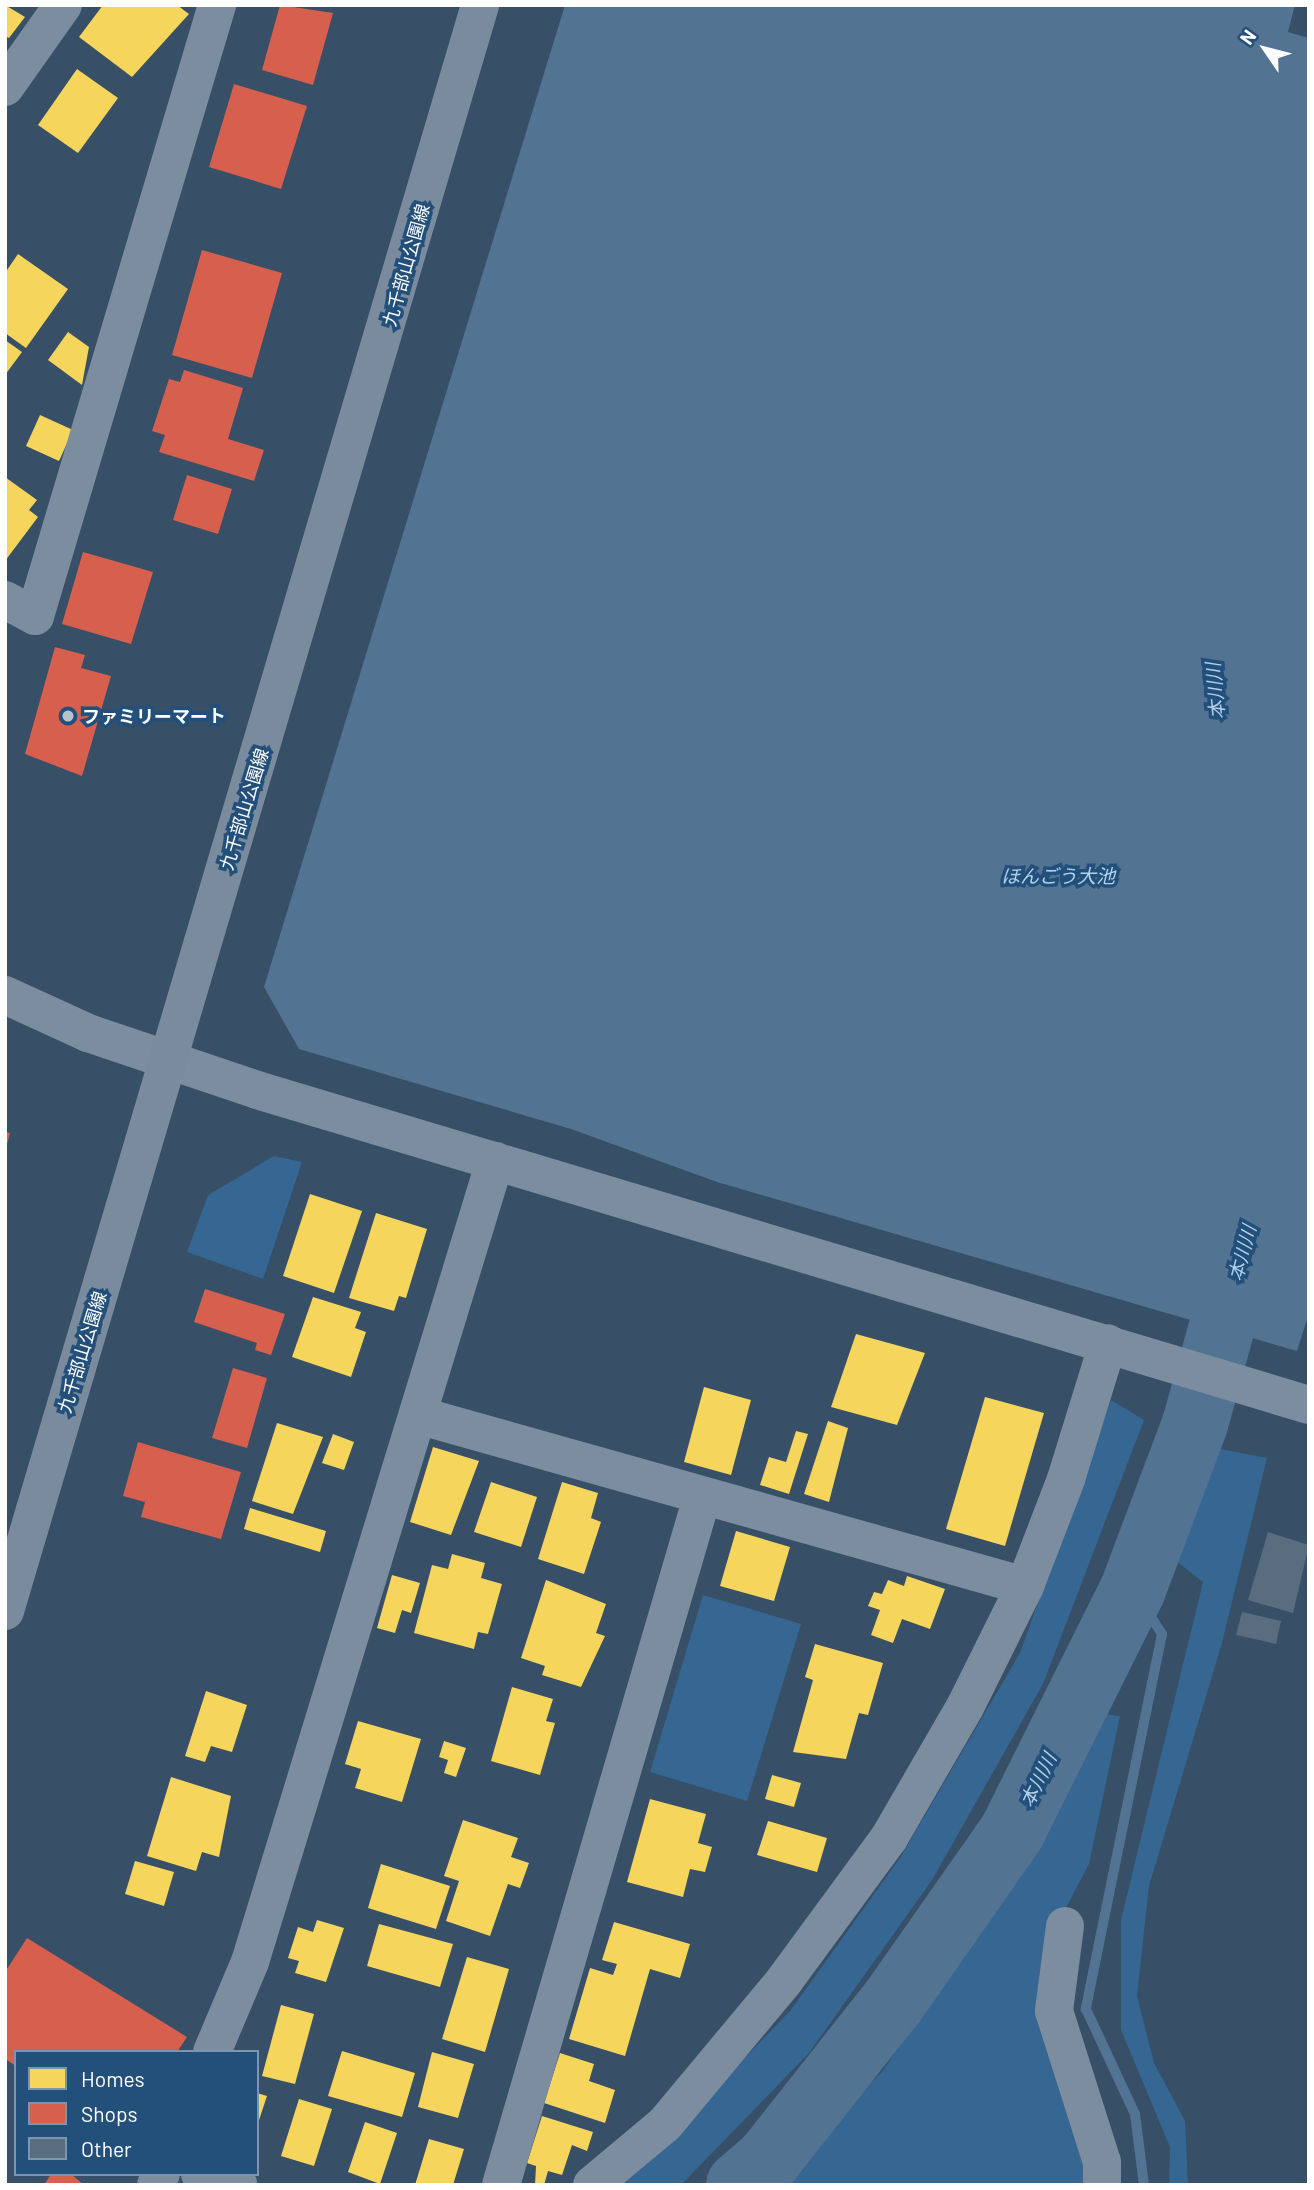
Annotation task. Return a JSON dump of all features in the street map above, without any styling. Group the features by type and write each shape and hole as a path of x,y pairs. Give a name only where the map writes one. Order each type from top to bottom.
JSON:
{"main road":[{"name":"九千部山公園線","path":"5,1612 480,5"}],"street":[{"path":"5,87 64,5"},
{"path":"5,600 35,616 217,5"},
{"path":"5,995 88,1033 495,1161 1160,1358 1306,1392"},
{"path":"213,2050 250,1962 421,1416 495,1161"},
{"path":"592,2185 665,2124 784,1981 889,1838 965,1707 1024,1586 1066,1479 1108,1343"},
{"path":"421,1416 1024,1586"},
{"path":"501,2185 702,1497"},
{"path":"1065,1926 1054,2011 1102,2162 1102,2185"},
{"path":"207,2176 238,2185"}],"shaded area":[{"path":"274,1156 302,1162 263,1279 187,1252 208,1195"},
{"path":"1111,1400 1144,1420 1043,1684 932,1880 809,2053 681,2185 622,2185 790,2011 900,1858 1020,1653"},
{"path":"1215,1448 1267,1458 1222,1643 1149,1886 1137,1996 1154,2063 1185,2121 1188,2185 1169,2185 1170,2147 1121,2030 1121,1920 1203,1582 1175,1560"},
{"path":"703,1595 801,1624 747,1801 650,1772"},
{"path":"1097,1713 1120,1716 1089,1864 1060,1919 1089,2185 767,2185 882,2072 1024,1859"}],"water":[{"name":"ほんごう大池","path":"565,5 1295,5 1288,32 1309,38 1309,1313 1297,1351 717,1182 571,1129 299,1049 264,987"}],"building: Homes":[{"path":"5,5 25,17 9,38 5,36"},
{"path":"103,5 177,5 189,14 132,77 79,37"},
{"path":"77,69 118,98 78,153 38,125"},
{"path":"18,254 68,289 26,348 5,333 5,273"},
{"path":"68,332 89,347 82,385 48,360"},
{"path":"5,340 22,352 5,375"},
{"path":"40,415 73,430 59,461 26,446"},
{"path":"5,477 37,500 29,510 38,517 5,561"},
{"path":"310,1194 362,1211 334,1293 283,1276"},
{"path":"376,1213 427,1229 406,1298 399,1296 394,1311 349,1298"},
{"path":"313,1297 361,1312 355,1328 366,1332 351,1377 292,1357"},
{"path":"856,1334 925,1353 897,1425 831,1407"},
{"path":"704,1387 751,1400 731,1475 684,1462"},
{"path":"985,1397 1044,1413 1005,1546 946,1529"},
{"path":"828,1421 848,1428 829,1502 804,1494"},
{"path":"277,1423 323,1437 293,1514 252,1501"},
{"path":"796,1431 808,1434 789,1494 760,1485 769,1457 786,1462"},
{"path":"333,1434 354,1442 344,1470 322,1463"},
{"path":"433,1447 479,1461 451,1535 410,1522"},
{"path":"491,1482 537,1497 521,1547 474,1532"},
{"path":"562,1482 598,1493 591,1518 601,1522 584,1574 538,1559"},
{"path":"250,1508 326,1531 320,1552 244,1529"},
{"path":"736,1531 790,1547 774,1601 720,1586"},
{"path":"452,1554 485,1563 481,1578 502,1584 488,1634 478,1632 474,1649 414,1633 432,1565 448,1569"},
{"path":"392,1575 420,1583 411,1613 402,1610 395,1633 377,1628"},
{"path":"907,1576 945,1589 930,1629 902,1619 893,1643 871,1635 880,1610 868,1606 874,1592 882,1594 888,1580 904,1586"},
{"path":"546,1580 606,1604 596,1633 605,1636 581,1687 542,1675 545,1666 521,1658"},
{"path":"815,1644 883,1663 868,1715 859,1713 846,1759 793,1752 813,1680 805,1677"},
{"path":"512,1687 553,1699 546,1721 555,1723 540,1775 491,1761"},
{"path":"206,1691 247,1705 232,1752 211,1746 205,1762 185,1756"},
{"path":"358,1721 421,1739 402,1802 355,1788 361,1769 345,1764"},
{"path":"444,1741 466,1748 456,1777 444,1773 448,1760 439,1757"},
{"path":"772,1775 801,1783 794,1807 765,1799"},
{"path":"171,1777 231,1796 219,1857 202,1852 196,1871 147,1856"},
{"path":"650,1799 706,1814 698,1843 712,1847 705,1872 690,1869 683,1897 627,1882"},
{"path":"463,1820 518,1838 511,1857 529,1863 520,1888 508,1884 490,1936 446,1921 459,1881 444,1876"},
{"path":"768,1821 827,1838 817,1872 757,1855"},
{"path":"135,1861 174,1872 164,1906 125,1894"},
{"path":"381,1864 450,1886 436,1929 368,1908"},
{"path":"317,1920 344,1928 326,1982 295,1973 299,1961 288,1958 298,1927 313,1932"},
{"path":"614,1922 690,1944 680,1978 650,1969 625,2056 569,2039 590,1968 613,1975 617,1964 602,1960"},
{"path":"379,1924 453,1944 440,1987 367,1966"},
{"path":"467,1957 509,1969 485,2052 442,2039"},
{"path":"281,2005 314,2014 295,2084 262,2076"},
{"path":"342,2051 415,2073 402,2117 328,2096"},
{"path":"432,2052 474,2064 458,2118 418,2107"},
{"path":"560,2053 594,2064 589,2081 615,2090 605,2123 544,2103"},
{"path":"259,2094 267,2096 259,2120"},
{"path":"299,2099 332,2109 314,2166 281,2156"},
{"path":"542,2116 593,2132 587,2151 572,2145 562,2175 548,2171 544,2185 535,2185 536,2166 527,2163"},
{"path":"365,2122 397,2133 380,2184 348,2172"},
{"path":"429,2139 464,2149 453,2185 415,2185"}],"building: Shops":[{"path":"280,5 333,13 313,85 262,70"},
{"path":"234,84 307,106 281,189 209,167"},
{"path":"202,250 282,273 252,378 172,355"},
{"path":"184,370 243,388 228,439 264,450 254,481 159,452 165,435 152,431 169,379 180,382"},
{"path":"187,475 232,489 218,534 173,520"},
{"path":"83,552 153,572 131,644 62,624"},
{"path":"55,647 85,655 81,668 111,676 82,776 25,754"},
{"path":"5,1132 10,1133 6,1148 5,1148"},
{"path":"205,1289 285,1314 271,1355 255,1350 257,1343 194,1322"},
{"path":"233,1368 267,1378 247,1448 212,1438"},
{"path":"138,1442 241,1472 221,1539 141,1517 145,1502 123,1496"},
{"path":"27,1938 187,2037 178,2050 14,2050 14,2065 5,2059 5,1972"},
{"path":"50,2176 73,2176 84,2185 44,2185"}],"building: Other":[{"path":"1268,1532 1309,1545 1293,1613 1248,1600"},
{"path":"1242,1612 1281,1621 1276,1644 1236,1635"}],"waterway":[{"name":"本川川","path":"739,2185 768,2160 893,2002 1012,1832 1133,1589 1195,1424 1246,1240"},
{"path":"1133,1589 1162,1634 1086,2009 1135,2114 1144,2185"}],"place":[{"name":"ファミリーマート","path":"68,716"}]}
